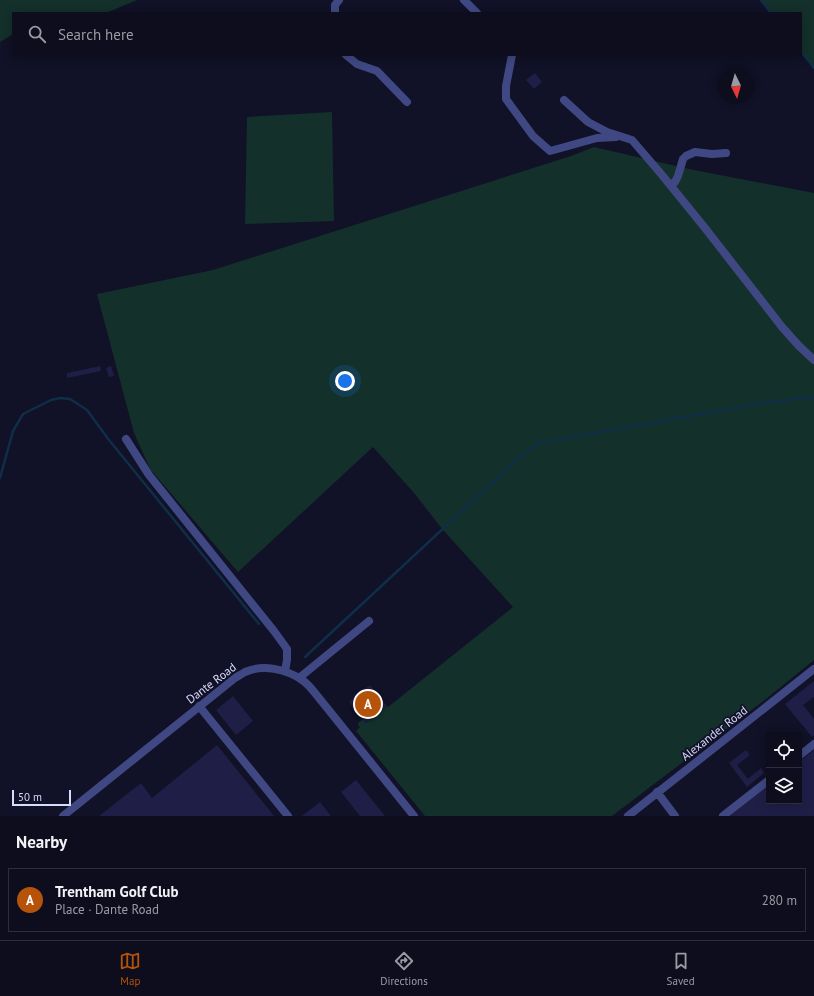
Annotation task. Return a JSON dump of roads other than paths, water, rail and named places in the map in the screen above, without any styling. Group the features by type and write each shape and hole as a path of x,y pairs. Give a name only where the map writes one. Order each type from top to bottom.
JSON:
{"street":[{"path":"335,12 335,5 339,0"},
{"path":"464,0 475,12"},
{"path":"347,56 357,64 377,71 407,102"},
{"path":"512,56 506,86 506,99 533,136 550,151 597,138 621,136"},
{"path":"564,100 588,122 607,132 632,140 782,327 814,360"},
{"path":"670,186 675,182 683,158 686,156 695,152 712,154 726,153"},
{"path":"126,439 149,475 287,649 285,671"},
{"path":"299,678 368,621"},
{"name":"Dante Road","path":"62,816 229,682 246,672 268,668 285,671 292,674 299,678 315,693 414,816"},
{"name":"Alexander Road","path":"628,816 814,669"},
{"path":"199,706 288,816"},
{"path":"802,754 814,744"},
{"path":"723,816 766,782"},
{"path":"657,792 676,816"}],"waterway":[{"path":"761,0 770,12"},
{"path":"802,52 814,68"},
{"path":"305,657 518,459 539,443 762,403 814,397"},
{"path":"0,478 13,431 23,414 51,400 60,398 70,399 87,410 109,440 259,624"}],"place":[{"name":"Trentham Golf Club","path":"368,704"}]}
